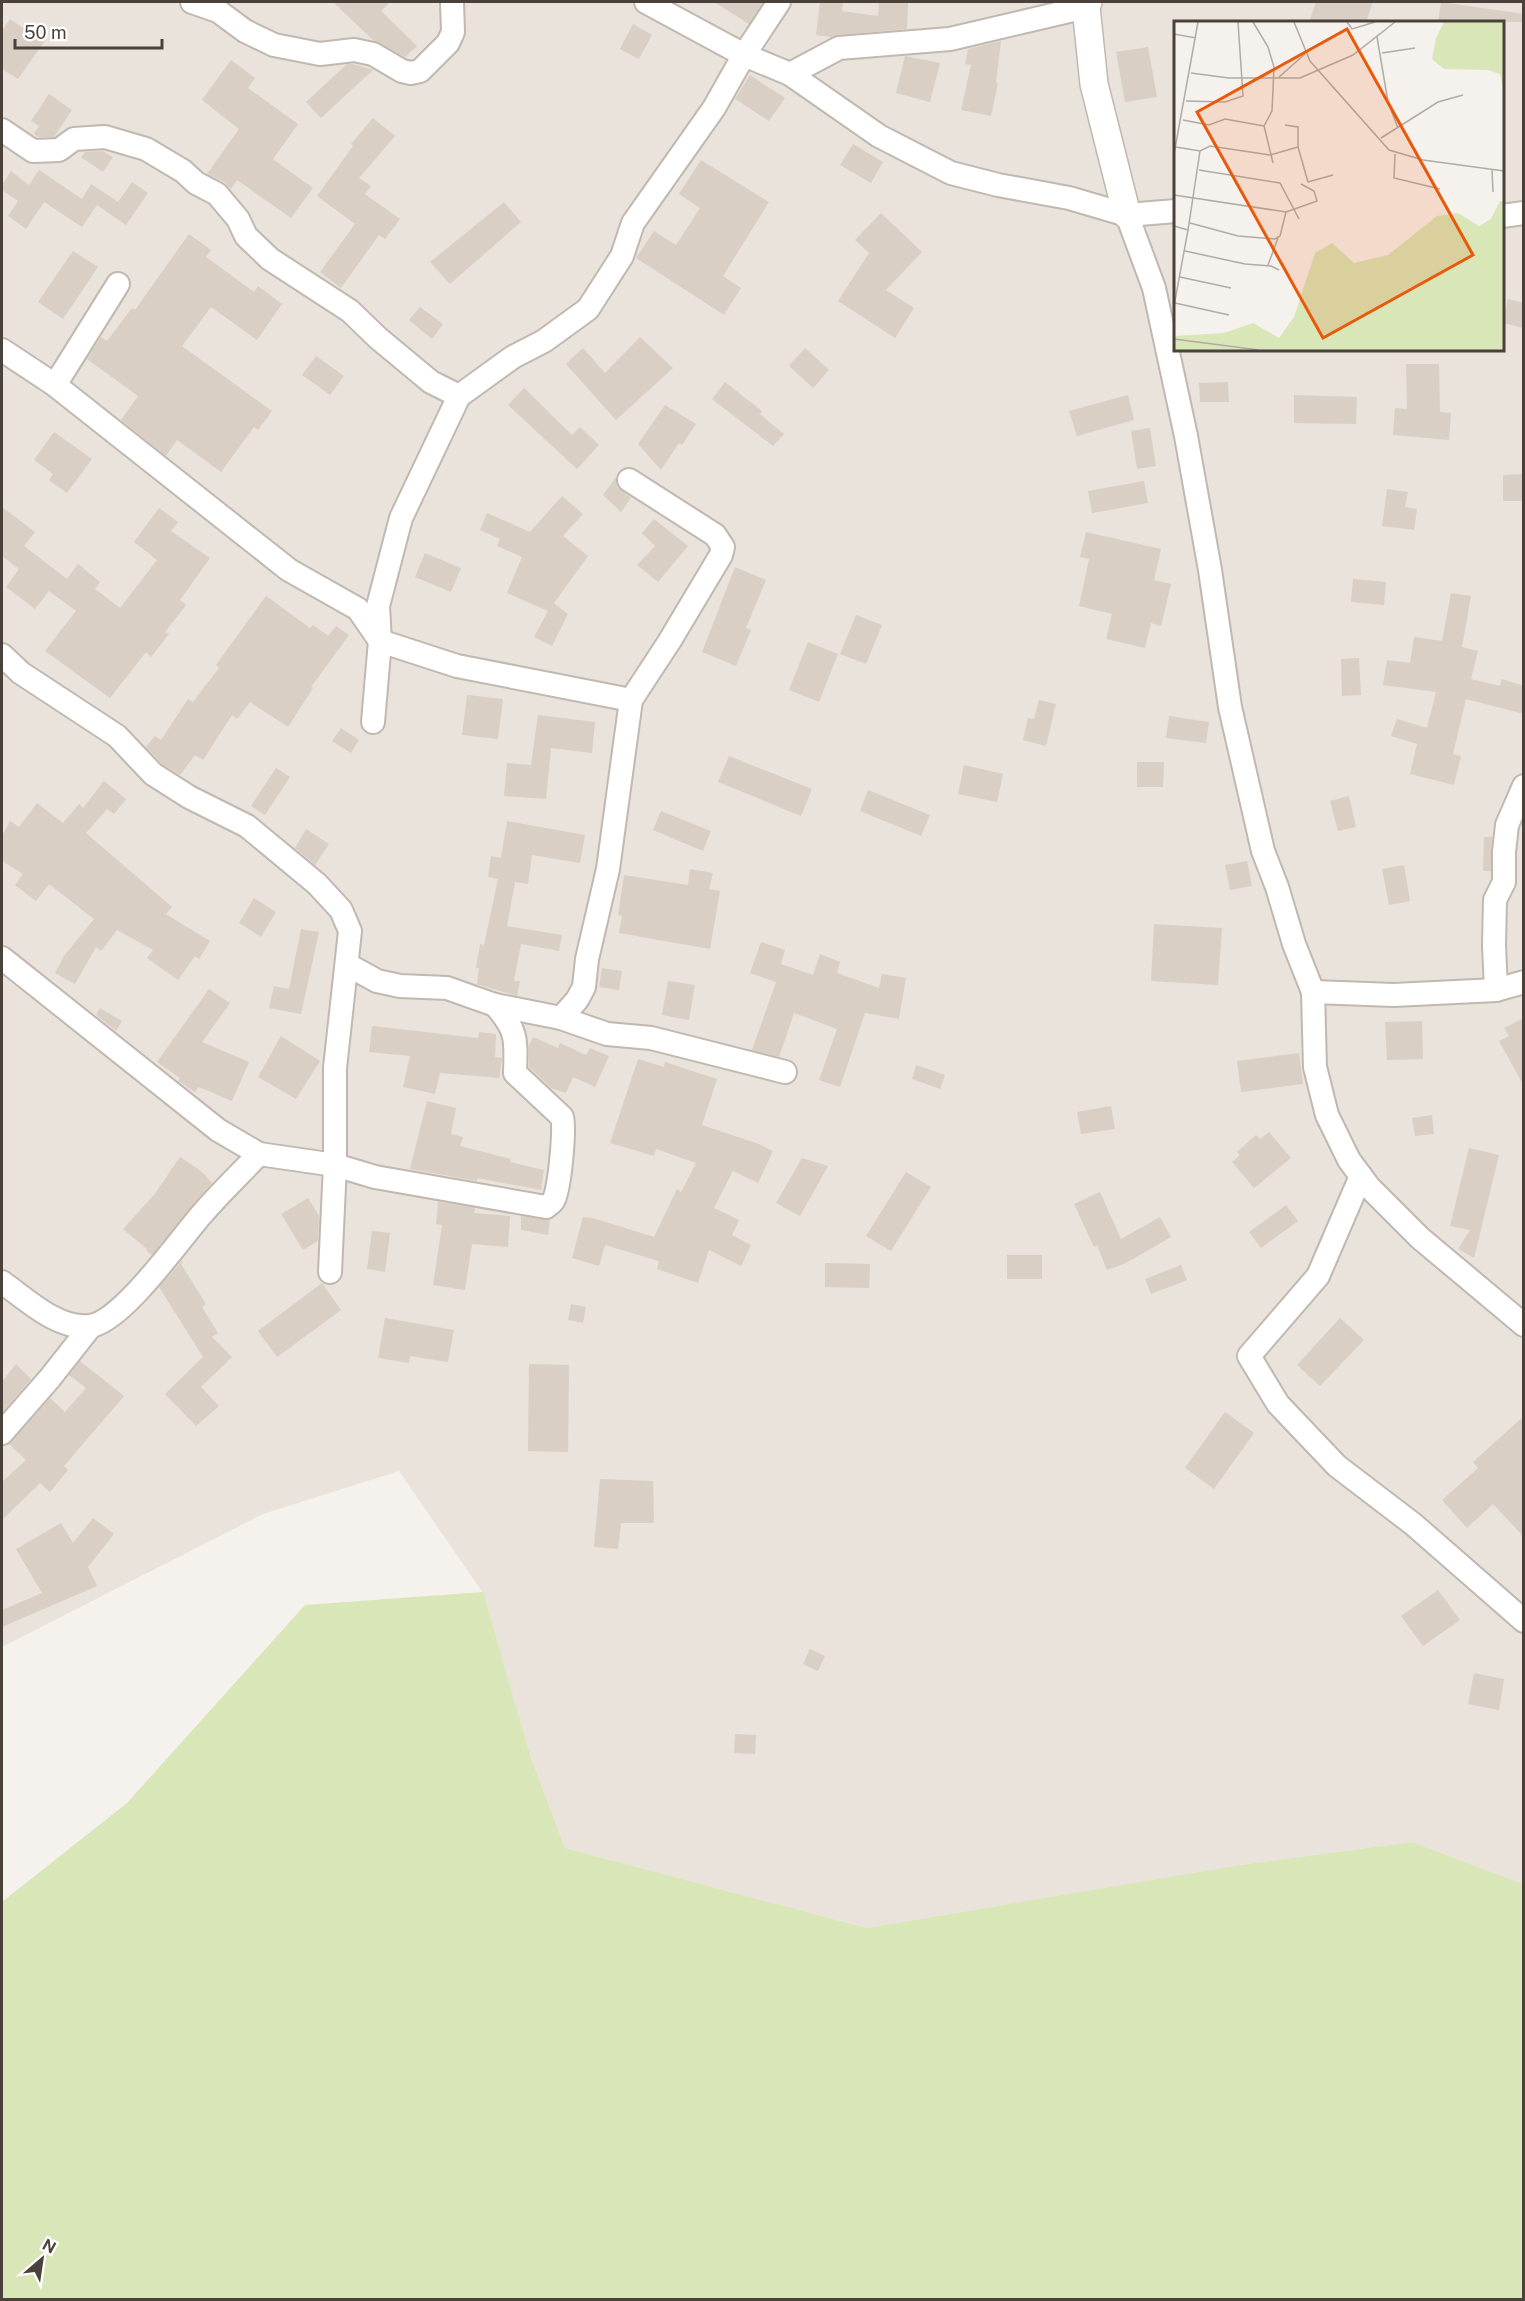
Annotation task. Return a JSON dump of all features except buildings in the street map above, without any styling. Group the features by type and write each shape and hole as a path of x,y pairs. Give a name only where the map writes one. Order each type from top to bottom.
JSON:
{"street":[{"path":"192,2 218,11 245,31 274,45 320,54 354,50 373,54 402,71 411,73 420,70 448,43 453,32 452,2"},
{"path":"645,2 744,55 790,74 879,136 951,173 998,185 1069,198 1127,215 1174,212"},
{"path":"373,722 380,641 378,606 401,518 459,396 513,357 544,340 588,309 622,256 633,223 714,108 744,55 779,2"},
{"path":"790,74 840,48 950,39 1087,4 1094,84 1127,215 1154,288 1184,425 1210,570 1230,706 1263,850 1294,944 1313,992 1315,1067 1327,1115 1349,1160 1419,1238 1524,1325"},
{"path":"2,130 33,151 58,150 74,140 105,137 146,149 183,171 196,183 218,194 238,219 246,236 270,259 350,311 378,338 431,382 459,396"},
{"path":"1504,216 1524,213"},
{"path":"55,386 118,284"},
{"path":"2,351 55,386 289,570 358,609 380,641 458,666 631,700"},
{"path":"591,1029 584,987 587,959 608,869 631,700 669,642 721,555 723,547 715,535 629,480"},
{"path":"2,656 21,673 117,736 153,774 189,798 247,825 317,884 341,910 350,931 335,1068 335,1165 330,1272"},
{"path":"1496,990 1495,900 1504,882 1507,825 1524,786"},
{"path":"2,958 218,1130 259,1154 335,1165 375,1177 546,1207 554,1201 560,1176 564,1126 562,1117 515,1073 515,1039 510,1023 495,1005"},
{"path":"348,965 377,981 400,986 447,988 495,1005 561,1018 607,1034 651,1038 785,1072"},
{"path":"1313,992 1394,994 1496,990 1524,982"},
{"path":"561,1018 577,1000 584,987"},
{"path":"2,1432 50,1378 91,1326 111,1316 136,1292 202,1214 259,1154"},
{"path":"1362,1176 1318,1276 1249,1356 1278,1404 1337,1466 1413,1524 1524,1621"},
{"path":"2,1282 58,1319 70,1324 91,1326"}],"shaded area":[{"path":"2,2 1523,2 1523,1884 1412,1842 1240,1865 867,1928 565,1848 531,1758 483,1593 399,1471 263,1514 2,1647"}],"green space":[{"path":"483,1592 531,1758 565,1848 867,1928 1240,1865 1412,1842 1523,1884 1523,2299 2,2299 2,1902 127,1803 305,1605"}]}
